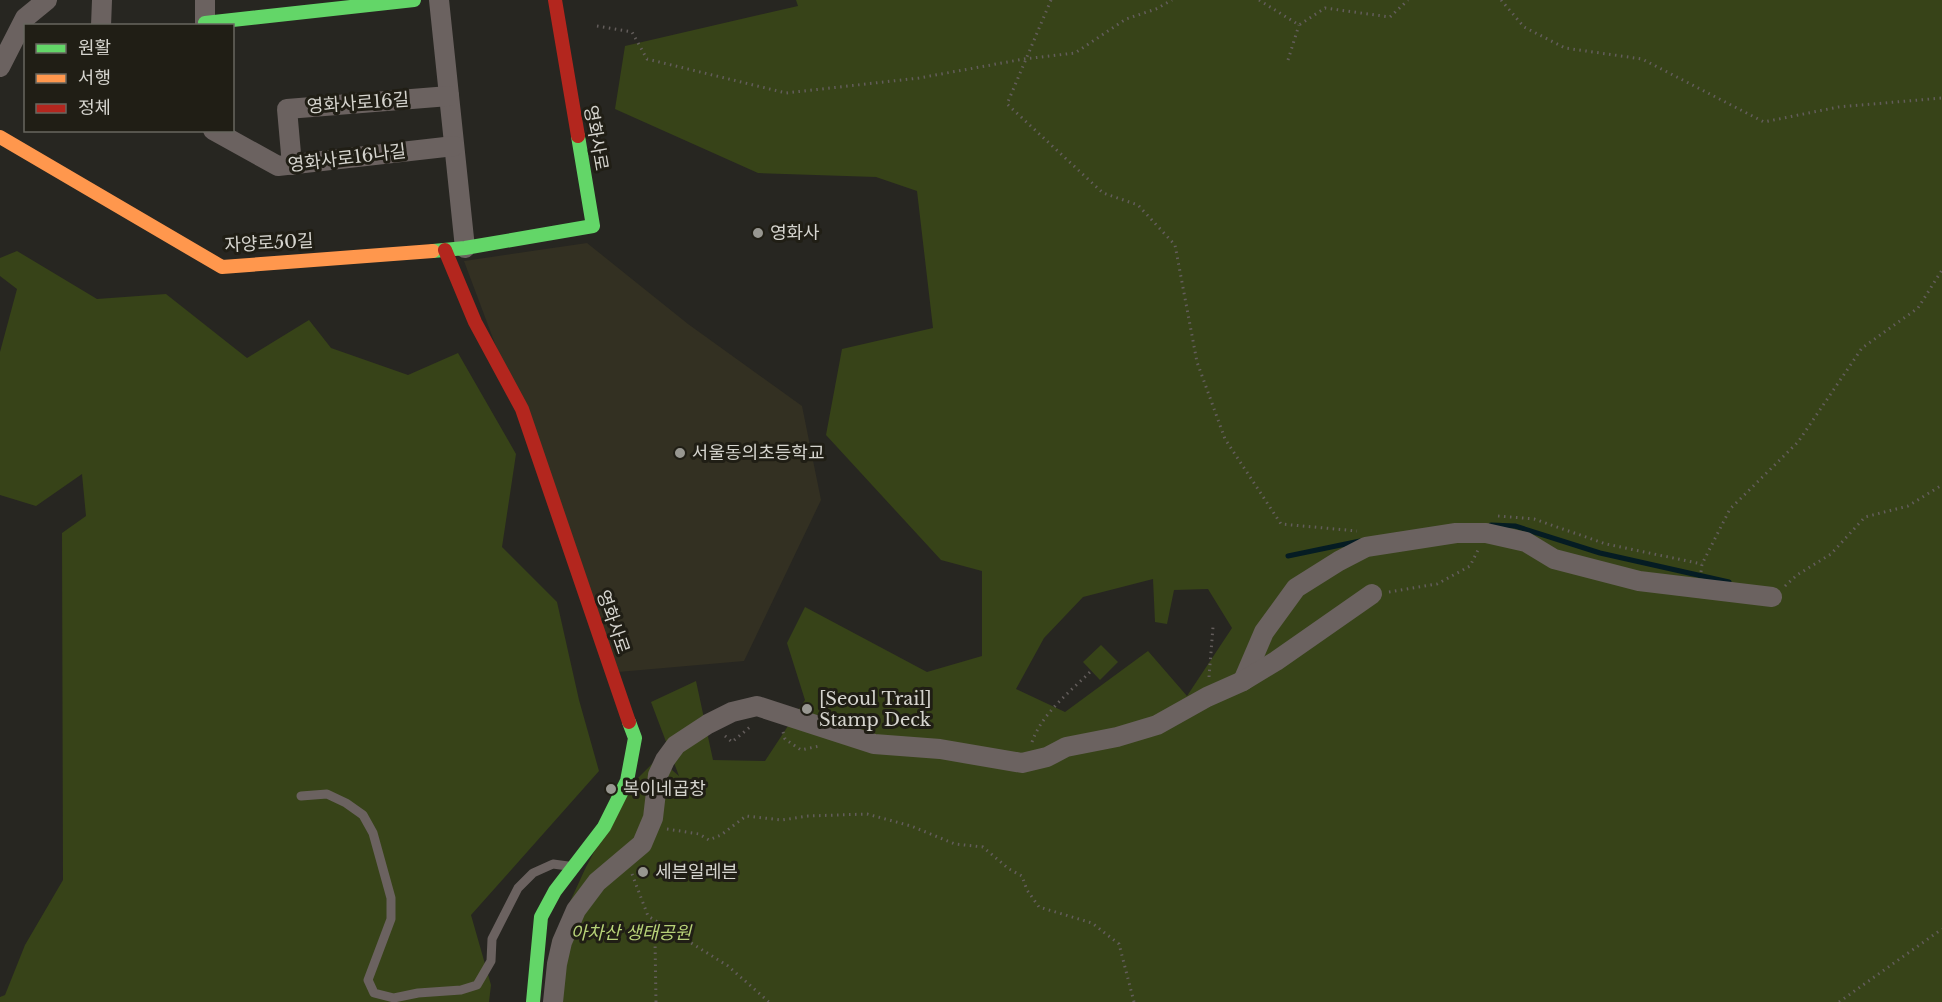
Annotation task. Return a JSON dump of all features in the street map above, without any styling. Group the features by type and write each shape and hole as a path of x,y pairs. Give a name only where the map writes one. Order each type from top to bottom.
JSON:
{"street":[{"path":"0,67 25,18 47,0"},
{"path":"101,24 102,0"},
{"path":"205,0 205,24 414,0"},
{"path":"439,0 465,248"},
{"name":"영화사로","path":"465,248 593,226 555,0"},
{"name":"영화사로16길","path":"292,165 287,109 449,96"},
{"name":"영화사로16나길","path":"217,132 278,166 454,146"},
{"name":"자양로50길","path":"0,137 222,267 465,248"},
{"name":"영화사로","path":"445,250 475,322 522,409 634,738 627,781 604,827 555,891 541,917 532,1002"},
{"path":"1243,681 1264,632 1296,588 1339,561 1366,548 1456,534 1487,524 1526,542 1554,559 1628,579 1772,597"},
{"path":"554,1002 557,963 562,942 576,910 597,882 642,844 653,818 658,775 665,760 676,746 708,724 732,712 757,706 874,744 940,749 1022,763 1047,757 1066,747 1117,737 1157,725 1207,697 1243,681 1276,661 1372,594"}],"lane":[{"path":"301,796 327,794 346,803 363,815 373,833 392,898 391,919 368,980 374,993 394,998 418,993 461,990 477,985 491,961 492,939 518,888 533,873 553,864 573,867"}],"path":[{"path":"1051,0 1006,104 1103,193 1138,205 1175,245 1197,362 1225,439 1281,524 1360,531"},
{"path":"597,26 632,32 647,59 786,93 919,78 1024,59 1075,53 1126,19 1156,9 1172,0"},
{"path":"1259,0 1299,25"},
{"path":"1288,60 1299,25 1325,9 1390,17 1408,0"},
{"path":"1501,0 1524,27 1565,48 1642,59 1764,122 1838,107 1942,98"},
{"path":"1696,588 1702,564 1730,509 1798,442 1862,348 1918,308 1942,270"},
{"path":"1772,597 1797,575 1832,554 1865,517 1908,506 1942,485"},
{"path":"1372,594 1437,584 1470,566 1487,524 1534,519 1606,544 1702,564"},
{"path":"1207,697 1213,627"},
{"path":"1030,761 1036,729 1054,707 1091,671"},
{"path":"649,827 699,834 709,840 721,835 746,816 782,820 808,816 867,814 911,826 956,844 983,847 1009,869 1022,876 1027,890 1039,907 1092,924 1119,944 1134,1002"},
{"path":"625,857 648,916 728,966 769,1002"},
{"path":"656,1002 655,940 666,927"},
{"path":"1839,1002 1942,929"}],"shaded area":[{"name":"서울동의초등학교","path":"587,243 688,324 802,406 821,500 744,661 618,672 464,261"}],"green space":[{"name":"아차산 생태공원","path":"796,0 1942,0 1942,1002 551,1002 552,941 586,867 629,787 658,758 679,776 651,702 696,681 713,760 765,761 805,700 787,643 805,607 927,672 982,656 982,571 941,560 826,435 842,349 933,328 917,191 876,177 758,173 615,109 625,46 798,6","holes":["1153,579 1155,622 1167,624 1174,590 1208,589 1232,628 1187,696 1148,651 1065,712 1016,689 1044,638 1083,597"]},
{"path":"17,251 97,299 166,294 247,358 309,320 331,348 408,375 458,353 516,454 502,547 557,602 579,700 599,771 471,915 491,985 489,1002 0,1002 0,997 5,995 25,945 63,880 62,533 86,516 82,474 36,506 0,495 0,352 17,289 0,276 0,258"},
{"path":"1101,645 1118,662 1100,680 1083,662"}],"waterway":[{"path":"1491,525 1515,526 1600,553 1729,582"},
{"path":"1288,556 1360,541"}],"traffic: fast":[{"path":"205,23 414,0"},
{"path":"433,251 465,248 593,226 578,136"},
{"path":"533,1002 541,917 555,891 604,827 627,781 635,738 629,722"}],"traffic: slow":[{"path":"0,137 222,267 433,251"}],"traffic: jam":[{"path":"555,0 578,136"},
{"path":"445,250 475,322 522,409 629,722"}],"place":[{"name":"영화사","path":"758,233"},
{"name":"서울동의초등학교","path":"680,453"},
{"name":"[Seoul Trail] Stamp Deck","path":"807,709"},
{"name":"복이네곱창","path":"611,789"},
{"name":"세븐일레븐","path":"643,872"}]}
